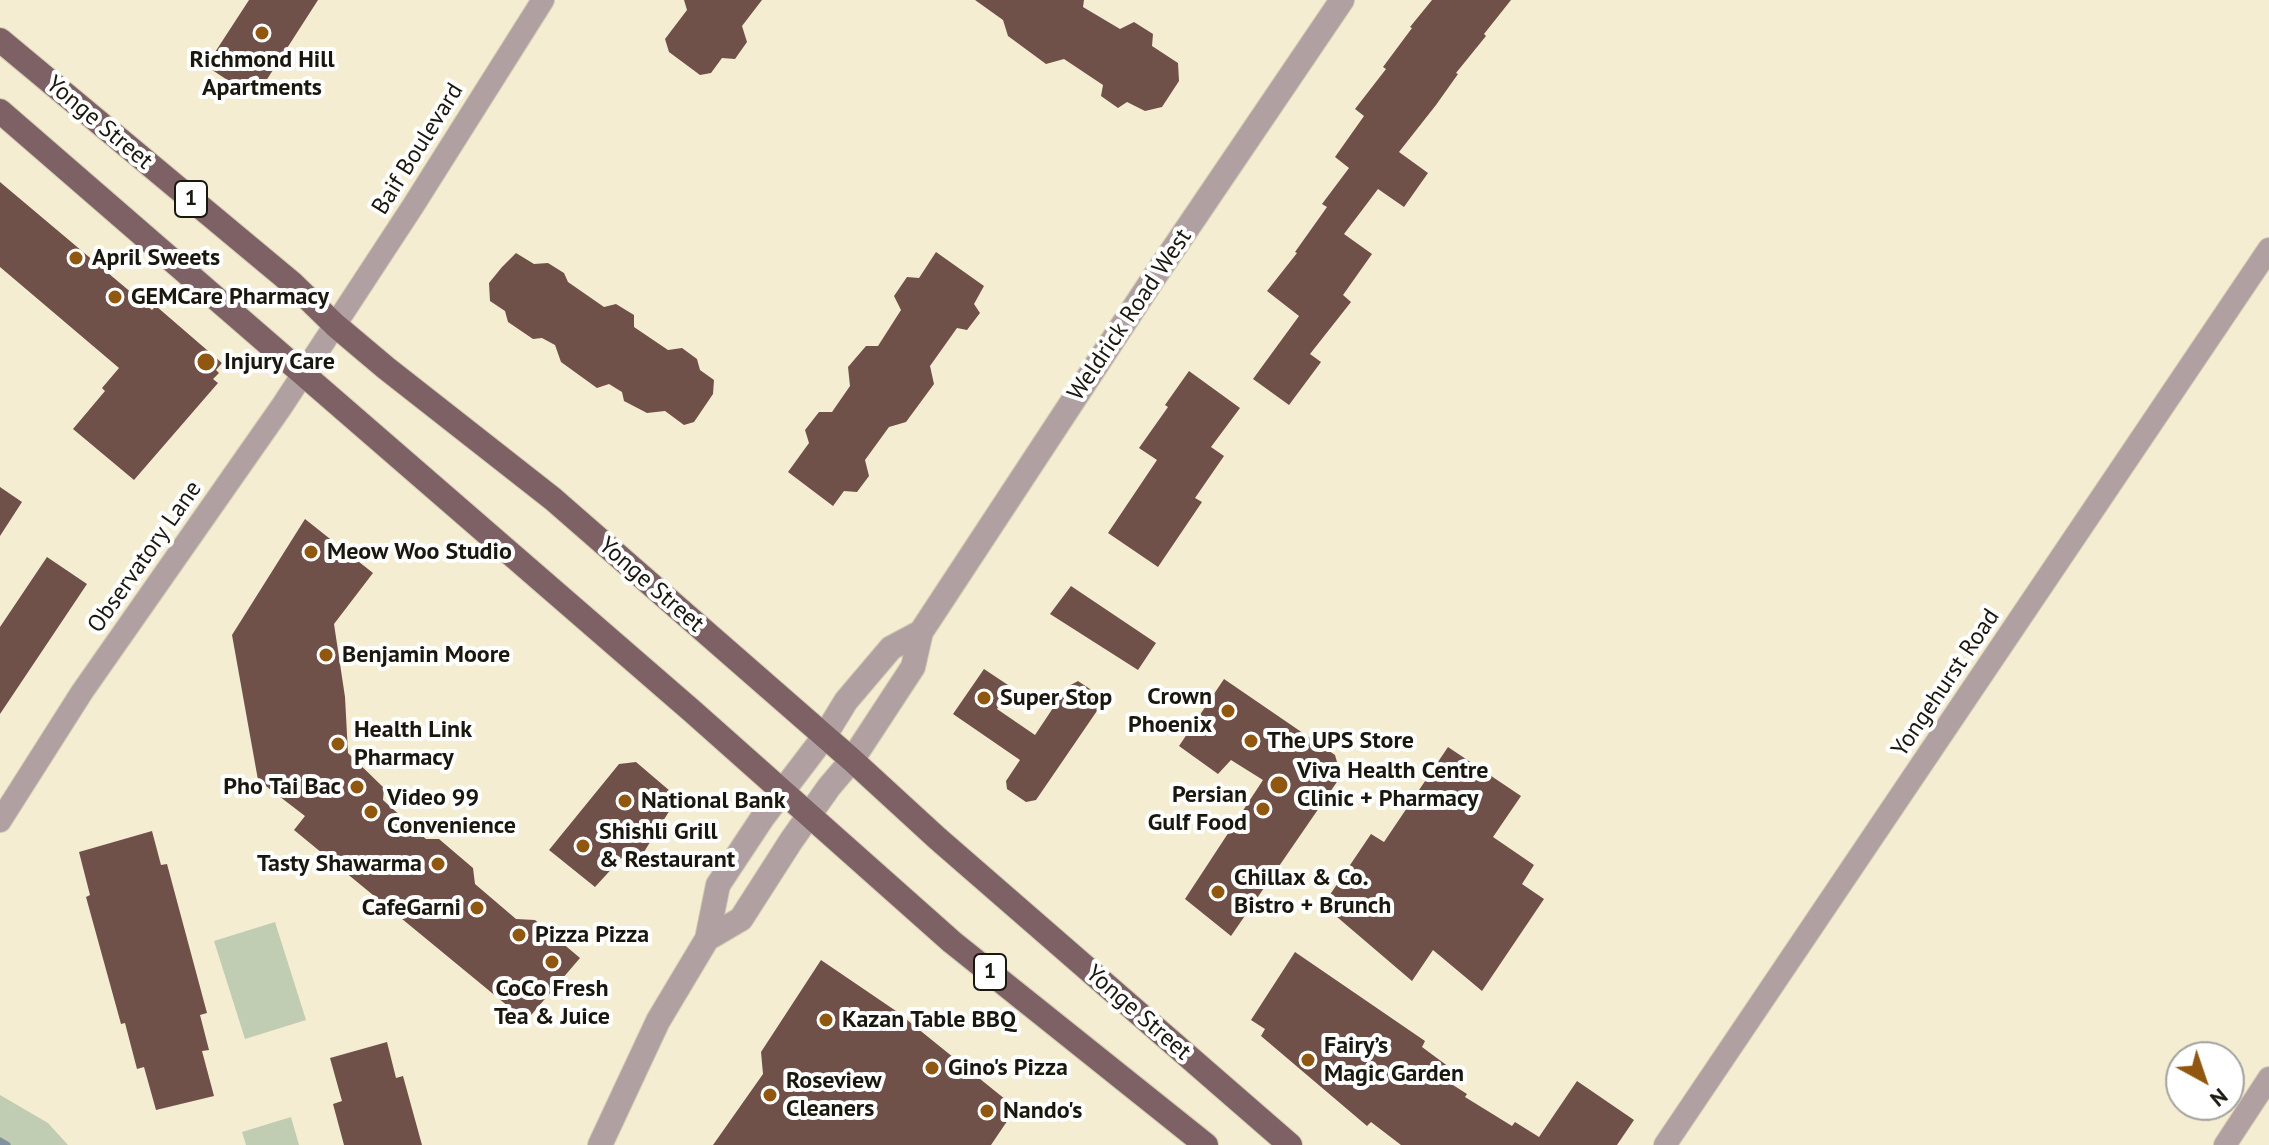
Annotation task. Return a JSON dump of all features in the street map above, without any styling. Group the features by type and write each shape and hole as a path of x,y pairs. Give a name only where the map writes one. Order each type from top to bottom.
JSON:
{"main road":[{"name":"Yonge Street","path":"0,40 293,284 335,325 553,499 1290,1145"},
{"name":"1","path":"0,111 810,814 952,942 1206,1145"}],"street":[{"name":"Baif Boulevard","path":"335,325 543,0"},
{"name":"Weldrick Road West","path":"707,939 741,919 810,814 852,760 913,667 921,632 1153,279 1342,0"},
{"name":"Yongehurst Road","path":"1665,1145 2269,249"},
{"name":"Observatory Lane","path":"0,821 82,692 335,325"},
{"name":"Weldrick Road West","path":"707,939 718,885 782,790 824,737 846,701 891,648 921,632"},
{"path":"600,1145 658,1021 707,939"},
{"path":"2225,1145 2269,1078"}],"green space":[{"path":"275,922 306,1020 245,1039 214,941"},
{"path":"0,1095 48,1123 68,1145 0,1145"},
{"path":"291,1117 299,1145 246,1145 242,1132"}],"building":[{"name":"Richmond Hill Apartments","path":"249,0 318,0 255,98 206,66"},
{"path":"684,0 762,0 742,26 747,42 735,59 722,58 711,73 700,75 669,52 665,39 687,10"},
{"path":"975,0 1084,0 1083,7 1120,29 1134,22 1153,34 1152,46 1178,63 1179,81 1162,107 1145,111 1127,102 1118,108 1101,96 1103,85 1064,59 1046,64 1008,36 1003,20"},
{"path":"1432,0 1511,0 1399,152 1428,173 1404,207 1378,189 1344,234 1372,254 1343,295 1351,302 1310,354 1321,362 1289,405 1253,379 1299,316 1267,291 1297,253 1327,207 1322,204 1349,168 1335,157 1364,116 1355,109"},
{"path":"0,182 152,310 156,306 222,363 213,379 218,383 134,480 73,429 105,391 102,388 119,368 0,267"},
{"path":"936,252 984,286 974,304 980,313 967,330 957,328 930,366 934,384 906,422 889,427 865,460 869,476 857,492 844,491 833,506 788,472 809,443 805,430 819,412 832,412 850,386 848,367 866,346 878,346 901,310 894,296 907,277 919,278"},
{"path":"516,253 534,264 548,263 564,273 568,282 604,307 616,304 634,315 634,327 668,350 682,348 697,359 700,370 714,380 713,394 694,422 684,425 665,411 647,413 624,401 622,392 609,384 597,388 561,362 555,345 542,338 533,339 508,322 505,311 490,301 489,283"},
{"path":"1189,371 1240,408 1211,447 1224,456 1195,498 1202,502 1158,567 1108,533 1157,460 1139,448"},
{"path":"0,487 22,502 0,536"},
{"path":"305,519 373,573 334,624 345,697 348,753 384,788 383,800 426,839 439,839 473,868 475,884 516,919 535,920 580,958 526,1021 294,830 305,816 258,780 232,635"},
{"path":"47,557 87,584 0,714 0,627"},
{"path":"1071,586 1156,643 1138,670 1050,614"},
{"path":"984,669 1011,687 997,709 1035,735 1067,687 1078,681 1096,693 1101,705 1036,800 1026,802 1007,789 1006,781 1020,760 953,714"},
{"path":"1224,679 1335,755 1341,776 1231,936 1185,899 1263,780 1231,760 1218,774 1179,746"},
{"path":"1448,747 1521,796 1493,837 1534,865 1522,884 1544,899 1482,991 1433,950 1412,981 1323,905 1371,834 1384,842"},
{"path":"636,762 670,791 673,805 639,860 629,850 595,887 549,850 619,764"},
{"path":"152,831 161,865 167,864 207,1013 200,1015 209,1050 202,1051 214,1096 156,1110 144,1067 137,1069 125,1023 121,1024 86,897 90,895 79,852"},
{"path":"1295,952 1425,1041 1422,1047 1449,1067 1442,1078 1467,1094 1465,1097 1512,1126 1515,1122 1539,1137 1577,1081 1634,1120 1617,1145 1401,1145 1371,1122 1367,1126 1261,1036 1265,1029 1251,1020"},
{"path":"821,960 896,1011 1016,1108 991,1145 713,1145 763,1074 761,1052"},
{"path":"387,1042 396,1078 403,1076 422,1145 344,1145 333,1104 342,1101 330,1058"}],"waterway":[{"path":"0,1141 7,1145"}],"place":[{"name":"Richmond Hill Apartments","path":"262,33"},
{"name":"April Sweets","path":"76,258"},
{"name":"GEMCare Pharmacy","path":"115,297"},
{"name":"Injury Care","path":"206,362"},
{"name":"Meow Woo Studio","path":"311,552"},
{"name":"Benjamin Moore","path":"326,655"},
{"name":"Super Stop","path":"984,698"},
{"name":"Crown Phoenix","path":"1228,711"},
{"name":"The UPS Store","path":"1251,741"},
{"name":"Health Link Pharmacy","path":"338,744"},
{"name":"Viva Health Centre Clinic + Pharmacy","path":"1279,785"},
{"name":"Pho Tai Bac","path":"357,787"},
{"name":"National Bank","path":"625,801"},
{"name":"Persian Gulf Food","path":"1263,809"},
{"name":"Video 99 Convenience","path":"371,812"},
{"name":"Shishli Grill & Restaurant","path":"583,846"},
{"name":"Tasty Shawarma","path":"438,864"},
{"name":"Chillax & Co. Bistro + Brunch","path":"1218,892"},
{"name":"CafeGarni","path":"477,908"},
{"name":"Pizza Pizza","path":"519,935"},
{"name":"CoCo Fresh Tea & Juice","path":"552,962"},
{"name":"Kazan Table BBQ","path":"826,1020"},
{"name":"Fairy’s Magic Garden","path":"1308,1060"},
{"name":"Gino's Pizza","path":"932,1068"},
{"name":"Roseview Cleaners","path":"770,1095"},
{"name":"Nando's","path":"987,1111"}]}
